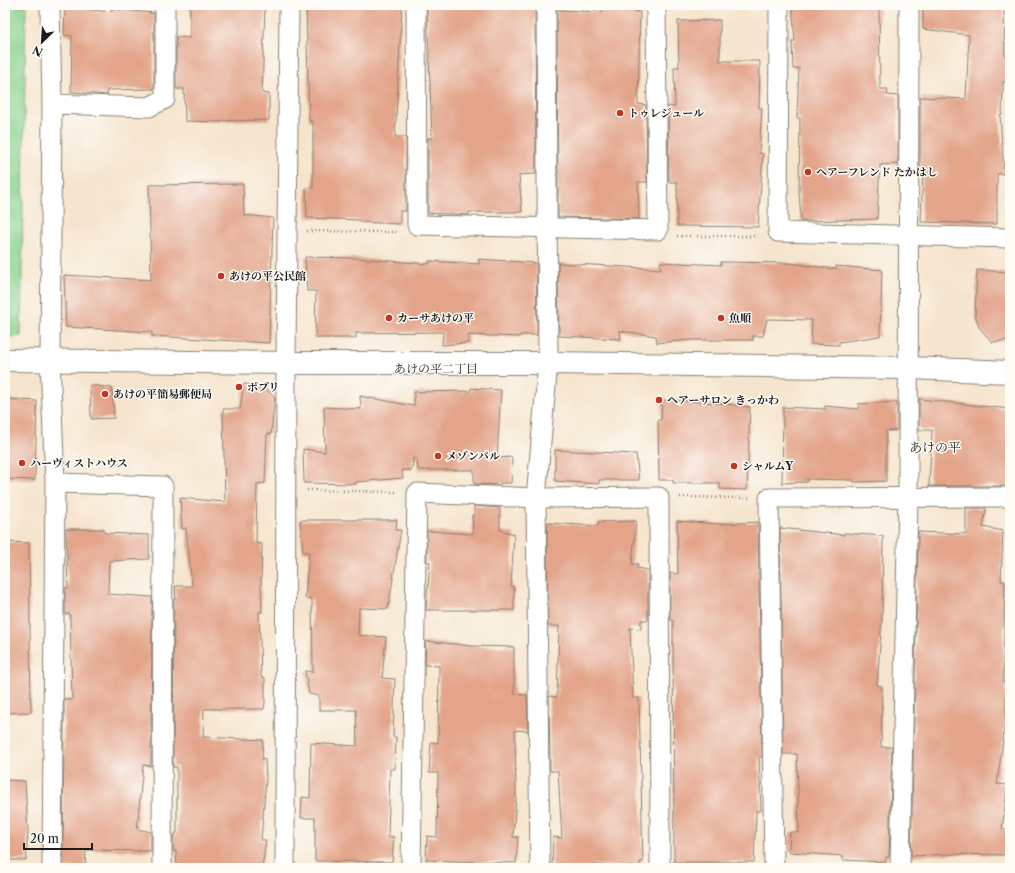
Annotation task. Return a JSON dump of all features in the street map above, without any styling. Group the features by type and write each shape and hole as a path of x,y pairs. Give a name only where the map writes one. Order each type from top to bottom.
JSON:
{"street":[{"path":"50,5 52,104 50,360 55,483 52,868"},
{"path":"52,104 149,107 165,99 165,5"},
{"path":"285,868 286,363 289,5"},
{"path":"416,5 417,225 658,230 656,5"},
{"path":"540,868 536,498 548,363 546,227 546,5"},
{"path":"779,5 778,232 1010,238"},
{"path":"900,868 908,498 909,5"},
{"path":"5,360 286,363 548,363 909,368 1010,372"},
{"path":"55,483 163,486 162,868"},
{"path":"412,868 416,493 536,498 659,497 660,868"},
{"path":"774,868 769,498 1010,497"}],"path":[{"path":"287,231 402,232 417,225"},
{"path":"658,230 673,236 763,236 778,232"},
{"path":"286,489 416,493"},
{"path":"659,497 769,498"}],"green space":[{"path":"5,5 26,5 21,336 5,338"}],"building":[{"path":"190,5 265,5 262,93 269,94 269,120 222,122 185,121 184,89 176,89 176,37 190,38"},
{"path":"306,5 402,5 395,137 406,137 406,211 400,211 400,224 360,222 360,220 307,218 306,188 313,188 313,121 309,121"},
{"path":"427,5 521,5 521,8 535,9 536,174 519,175 522,212 469,212 469,215 428,213 428,138 432,138"},
{"path":"792,5 879,5 880,89 888,89 887,95 898,96 898,164 880,165 877,219 801,221 799,191 800,118 797,118 799,68 793,69 792,41 795,41"},
{"path":"923,5 1004,5 1005,55 1007,55 1008,82 1003,82 1002,115 1000,115 1004,174 997,174 997,224 921,222 923,172 920,172 920,97 966,99 969,35 923,29"},
{"path":"65,7 111,12 111,9 154,13 154,89 107,90 107,95 71,92 72,36 64,35"},
{"path":"603,8 640,12 638,104 646,105 647,182 638,182 639,219 558,217 557,10 603,12"},
{"path":"720,20 720,61 760,61 759,108 762,108 759,153 763,154 758,227 677,226 677,182 669,182 668,106 675,107 674,67 679,67 678,21"},
{"path":"243,184 244,215 273,218 269,343 152,336 152,332 66,327 64,275 151,280 149,185"},
{"path":"305,257 355,258 429,264 429,261 479,264 479,259 536,263 537,335 520,335 520,337 468,335 468,343 442,345 443,332 356,333 356,338 315,338 316,291 307,291"},
{"path":"660,262 721,265 721,262 789,263 836,269 836,266 882,270 880,336 839,342 839,345 811,344 812,320 767,319 763,336 753,336 753,340 691,340 657,343 656,336 620,331 621,339 559,336 558,263 661,269"},
{"path":"977,270 1010,272 1010,340 992,342 979,327 975,315"},
{"path":"244,384 263,386 275,397 271,434 267,434 265,483 257,484 256,543 262,544 262,612 259,612 261,677 265,678 265,703 264,709 204,709 203,737 263,740 262,759 265,759 266,779 261,840 266,840 262,868 215,865 215,868 177,868 176,851 173,851 173,835 175,836 175,833 177,833 177,767 173,767 174,599 176,599 175,586 192,586 186,528 182,529 180,498 225,502 223,409 240,409"},
{"path":"90,385 112,388 114,418 91,419"},
{"path":"471,388 501,390 497,458 512,457 511,483 500,483 500,485 474,484 474,470 418,470 417,459 413,458 412,470 402,470 403,478 356,482 356,484 304,483 303,449 325,452 324,407 361,409 360,396 414,406 414,392 471,391"},
{"path":"5,399 37,401 35,480 5,479"},
{"path":"919,399 1010,409 1010,486 929,486 932,430 919,430"},
{"path":"662,400 718,403 750,407 747,490 720,489 720,483 673,483 673,480 659,480 658,420 661,420"},
{"path":"897,402 897,430 886,431 886,481 854,482 854,480 807,479 807,482 782,483 783,407 825,409 825,406 858,409 858,404"},
{"path":"555,450 636,454 639,480 599,480 599,484 555,481"},
{"path":"474,506 500,508 500,530 514,534 511,586 514,587 514,610 426,610 430,562 427,562 427,531 473,534 472,515 474,515"},
{"path":"966,508 986,508 983,527 1003,531 1001,581 1005,582 1003,682 1006,682 1006,718 997,784 1008,785 1002,829 1007,829 1010,855 950,854 911,856 918,532 966,534"},
{"path":"300,520 397,520 396,530 401,530 388,609 359,608 358,635 386,637 382,678 395,679 393,737 396,737 395,769 390,769 388,837 394,837 392,862 315,861 315,818 301,818 302,797 310,798 311,743 357,746 356,710 319,710 319,696 309,694 305,671 313,672 312,599 305,598 309,552 303,552"},
{"path":"636,521 632,564 638,564 637,568 648,570 648,620 641,620 641,629 630,628 633,698 639,698 643,862 640,862 640,867 592,865 592,868 552,868 553,837 562,838 558,771 550,771 549,696 557,697 559,626 548,626 547,523 598,526 598,522"},
{"path":"677,521 721,524 758,522 762,757 759,757 761,811 756,811 754,862 674,862 673,620 670,620 670,573 678,574"},
{"path":"780,528 844,535 844,533 883,536 882,618 877,685 882,686 881,747 892,747 889,857 886,857 886,862 843,860 843,856 789,852 790,832 799,832 797,754 783,754"},
{"path":"66,529 104,529 104,533 149,535 149,559 109,561 108,594 152,597 151,766 143,765 137,829 151,832 151,851 86,850 85,868 63,868 64,699 72,700 70,614 65,614 65,588 68,588"},
{"path":"5,542 29,543 31,712 5,713"},
{"path":"426,641 472,646 514,647 514,694 527,695 528,731 515,730 516,798 513,837 518,837 516,863 426,860 427,836 437,837 438,773 429,773 431,742 438,743 439,666 425,665"},
{"path":"5,780 25,781 28,832 26,860 5,860"}],"place":[{"name":"トゥレジュール","path":"620,113"},
{"name":"ヘアーフレンド たかはし","path":"808,172"},
{"name":"あけの平公民館","path":"221,276"},
{"name":"カーサあけの平","path":"389,318"},
{"name":"魚順","path":"721,318"},
{"name":"ポプリ","path":"239,387"},
{"name":"あけの平簡易郵便局","path":"105,394"},
{"name":"ヘアーサロン きっかわ","path":"659,400"},
{"name":"メゾンパル","path":"438,456"},
{"name":"ハーヴィストハウス","path":"22,463"},
{"name":"シャルムY","path":"734,466"}],"district":[{"name":"あけの平二丁目","path":"436,369"},
{"name":"あけの平","path":"935,447"}]}
